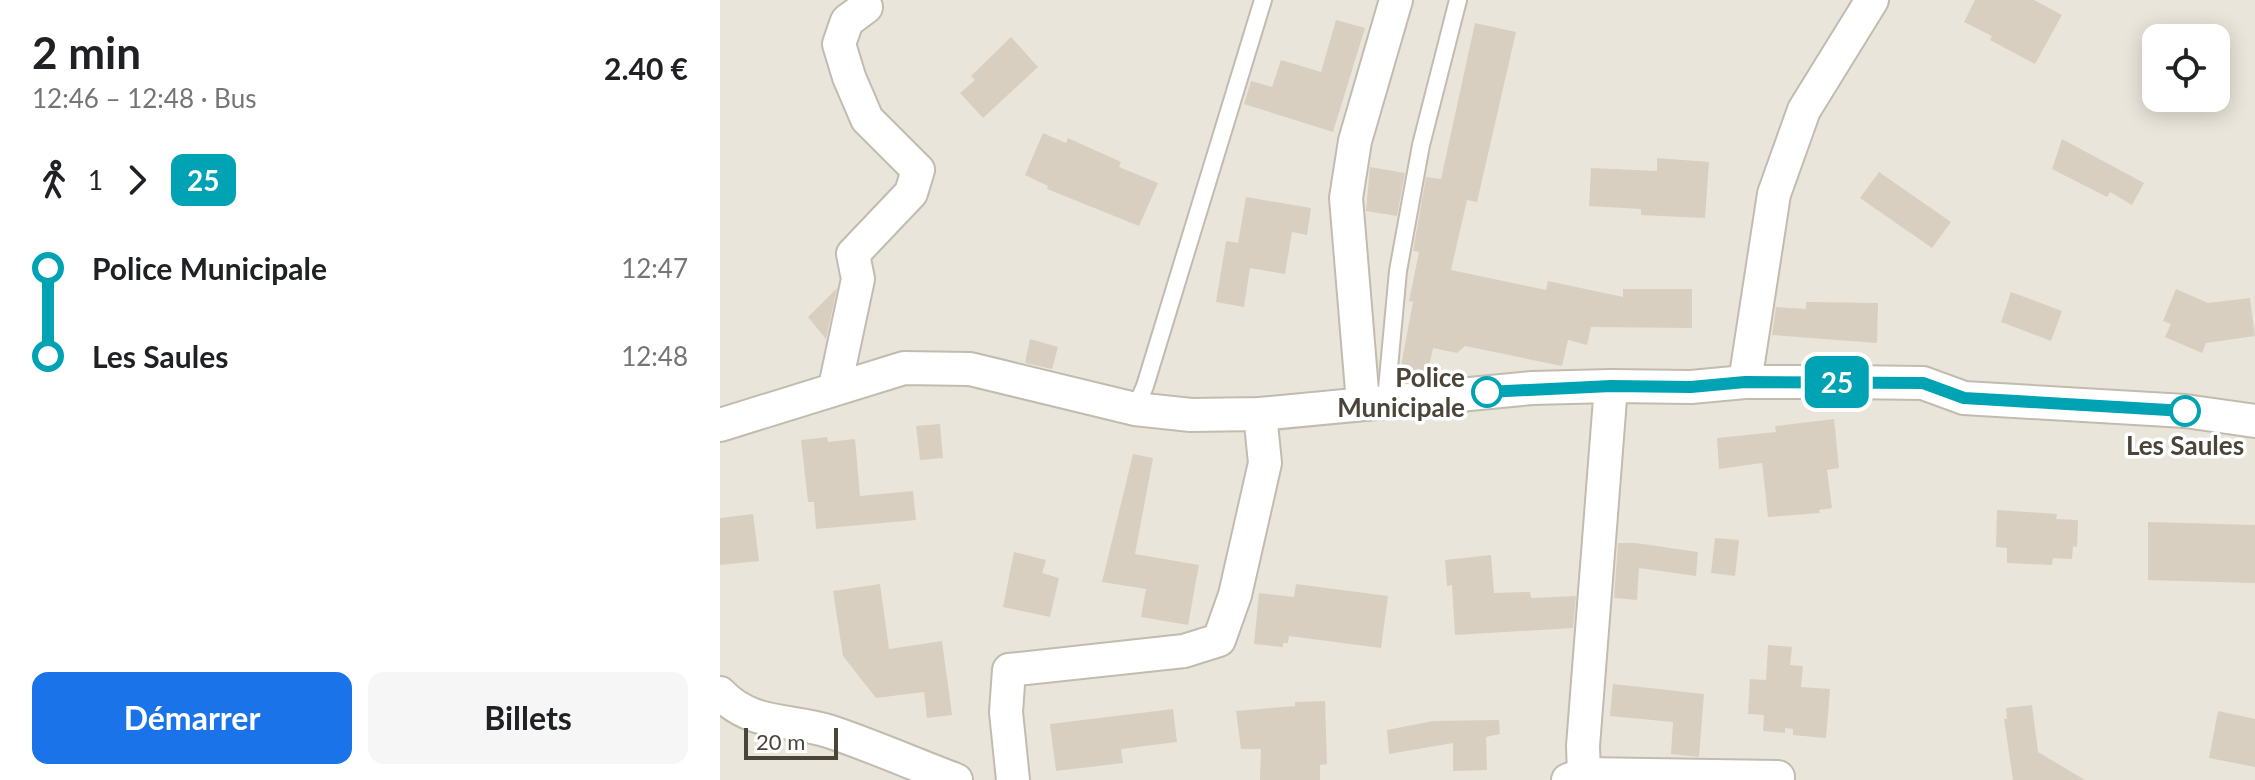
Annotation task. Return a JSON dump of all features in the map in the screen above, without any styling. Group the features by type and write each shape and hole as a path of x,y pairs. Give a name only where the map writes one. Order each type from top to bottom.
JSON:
{"street":[{"path":"1374,402 1346,198 1355,141 1396,0"},
{"path":"1745,382 1774,194 1804,110 1872,0"},
{"path":"835,387 858,279 853,254 911,193 918,170 867,119 849,77 839,44 847,21 866,7"},
{"path":"720,425 904,368 970,369 1135,409 1191,415 1260,414 1532,388 1691,387 1745,382 1923,383 1964,398 2185,411 2255,421"},
{"path":"1611,386 1583,746 1576,777 1778,777"},
{"path":"1013,780 1006,712 1009,670 1184,651 1219,640 1235,595 1265,463 1260,414"},
{"path":"720,693 749,715 827,731 956,780"}],"lane":[{"path":"1135,409 1145,386 1263,0"},
{"path":"1374,402 1421,145 1458,0"}],"shaded area":[{"path":"720,0 2255,0 2255,780 720,780"}],"building":[{"path":"1975,0 2034,0 2062,15 2035,64 1964,22"},
{"path":"1336,20 1365,28 1333,132 1244,104 1251,81 1272,87 1281,60 1321,72"},
{"name":"Police Municipale","path":"1475,23 1516,32 1477,202 1467,200 1451,270 1546,290 1548,281 1623,297 1623,289 1692,289 1692,328 1591,327 1587,345 1568,340 1562,366 1465,346 1457,353 1433,348 1427,375 1400,371 1413,302 1409,301 1419,252 1413,251 1426,177 1441,179"},
{"path":"1011,37 1038,67 983,118 960,93 975,80 971,76"},
{"path":"1043,133 1066,143 1068,138 1121,162 1119,167 1158,183 1139,226 1047,189 1048,186 1025,175"},
{"path":"2062,139 2144,183 2132,205 2110,192 2107,197 2052,169"},
{"path":"1657,158 1709,162 1705,218 1641,215 1641,209 1589,206 1591,168 1657,171"},
{"path":"1370,167 1405,173 1397,216 1366,211"},
{"path":"1879,172 1951,222 1932,248 1860,198"},
{"path":"1246,197 1311,208 1307,235 1292,232 1285,274 1250,268 1244,307 1216,302 1226,241 1238,243"},
{"path":"837,288 826,339 808,317"},
{"path":"2176,289 2208,303 2250,298 2255,336 2206,343 2202,353 2165,337 2171,324 2163,321"},
{"path":"2011,292 2062,311 2051,341 2001,322"},
{"path":"1806,302 1878,303 1877,343 1772,335 1776,307 1806,309"},
{"path":"1030,339 1058,347 1052,369 1025,363"},
{"path":"1834,419 1839,468 1827,470 1832,508 1819,510 1820,513 1768,517 1762,463 1719,469 1717,438 1776,432 1775,426"},
{"path":"940,424 943,458 920,460 916,426"},
{"path":"827,437 828,442 855,439 860,496 913,491 916,520 816,529 814,502 808,502 801,440"},
{"path":"1133,454 1153,458 1135,554 1199,565 1188,625 1141,617 1146,589 1102,582"},
{"path":"1997,510 2057,514 2056,519 2078,520 2077,547 2073,546 2072,559 2053,558 2052,565 2007,563 2007,548 1996,547"},
{"path":"753,514 759,561 720,565 720,518"},
{"path":"2148,522 2255,525 2255,583 2148,580"},
{"path":"1715,538 1739,540 1735,576 1711,573"},
{"path":"1618,543 1698,552 1696,576 1639,568 1637,600 1614,598"},
{"path":"1014,552 1046,560 1042,573 1059,578 1050,617 1003,607"},
{"path":"1491,555 1494,593 1530,592 1531,598 1576,596 1573,628 1455,635 1452,585 1447,586 1445,560"},
{"path":"880,584 889,649 942,641 952,715 927,718 924,692 876,698 843,656 833,591"},
{"path":"1296,584 1388,596 1381,648 1289,636 1288,643 1283,643 1283,647 1254,644 1259,593 1294,597"},
{"path":"1768,645 1792,647 1790,665 1803,666 1801,687 1830,689 1826,738 1793,735 1793,729 1785,728 1785,733 1763,731 1764,715 1748,714 1750,679 1766,680"},
{"path":"1613,684 1704,694 1699,757 1671,754 1673,722 1610,716"},
{"path":"1325,701 1327,764 1320,765 1320,780 1260,780 1261,749 1241,749 1236,711"},
{"path":"2032,705 2038,752 2085,780 2013,780 2004,719 2007,719 2006,708"},
{"path":"1173,709 1177,742 1121,749 1123,763 1056,771 1050,724"},
{"path":"2218,711 2255,719 2255,767 2209,758"},
{"path":"1499,720 1500,734 1486,737 1487,770 1453,771 1453,743 1389,754 1387,730 1433,721"}],"bus line":[{"name":"25","path":"1487,392 1611,386 1691,387 1745,382 1923,383 1964,398 2185,411"}],"place":[{"name":"Police Municipale","path":"1487,392"},
{"name":"Les Saules","path":"2185,411"}]}
